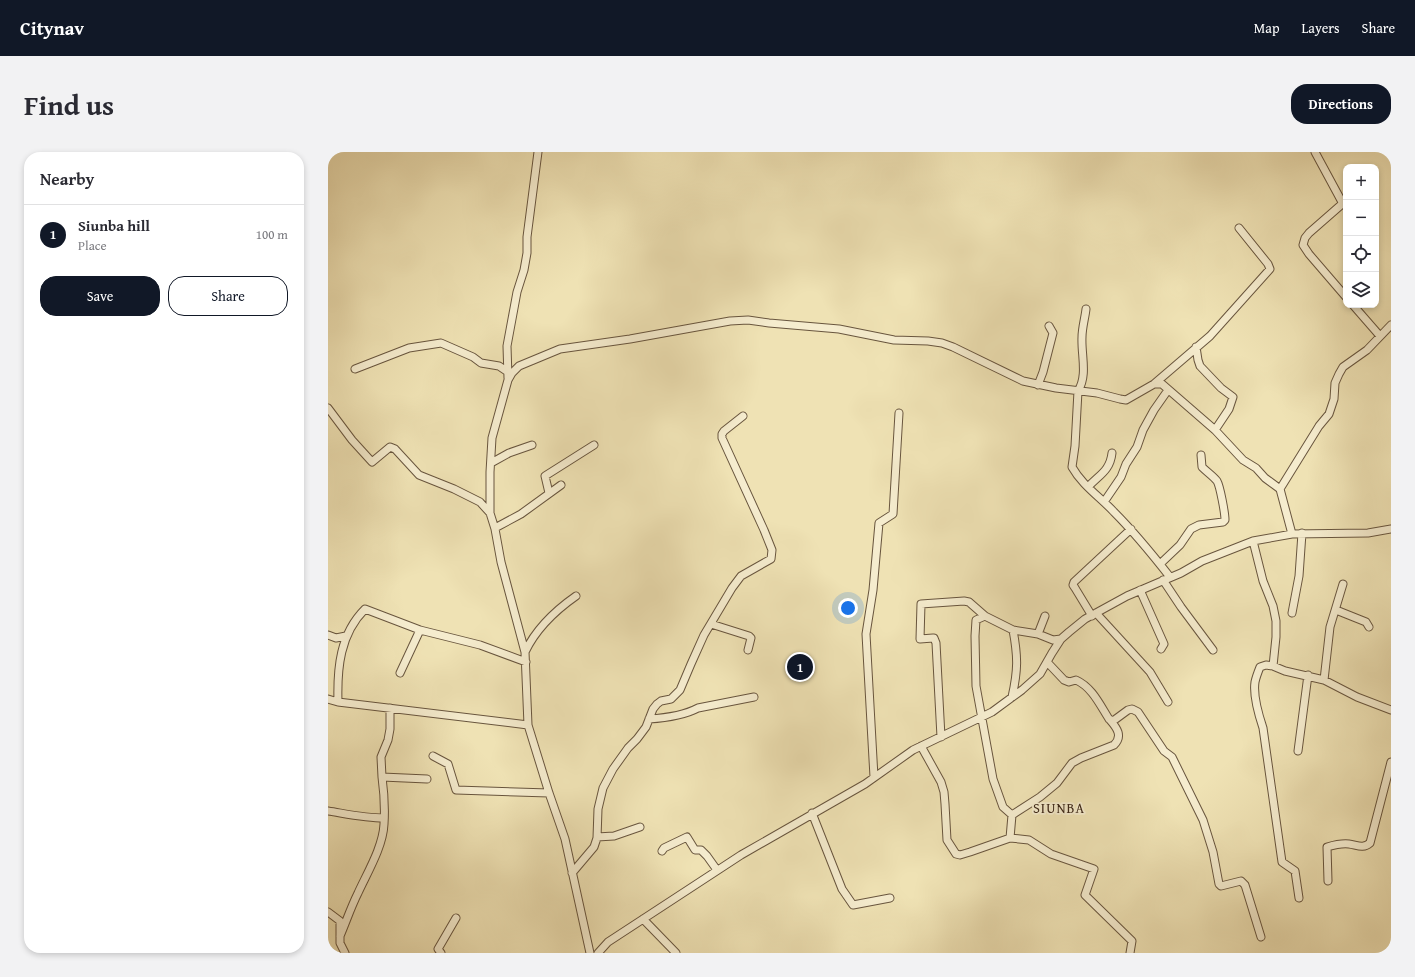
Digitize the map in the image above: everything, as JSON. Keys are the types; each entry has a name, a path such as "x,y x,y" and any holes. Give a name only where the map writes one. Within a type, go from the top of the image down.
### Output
{"street":[{"path":"508,380 507,346 517,292 524,270 527,253 527,237 538,152"},
{"path":"1315,152 1342,202 1341,205 1309,233 1305,238 1303,245 1308,254 1343,294"},
{"path":"590,953 565,839 528,725 525,652 501,562 495,528 490,513 492,438 508,380 512,373 519,366 560,349 723,322 748,320 839,329 894,340 942,343 1023,381 1038,385 1097,393 1126,400 1154,384 1210,336 1270,269 1268,264 1239,228"},
{"path":"1356,308 1380,336"},
{"path":"1086,309 1082,338 1084,361 1082,385 1078,391 1075,446 1072,465 1076,473 1088,487 1131,529 1160,564 1181,607 1213,650"},
{"path":"1280,489 1319,426 1329,414 1334,399 1335,383 1343,367 1359,357 1391,325"},
{"path":"1038,385 1043,372 1053,333 1049,326"},
{"path":"355,369 410,348 442,343 473,357 480,363 499,366 508,372"},
{"path":"1196,348 1200,366 1221,388 1233,397 1229,409 1215,430"},
{"path":"1154,384 1162,384 1215,430 1242,460 1256,468 1265,478 1280,489 1292,534"},
{"path":"1104,502 1121,476 1126,464 1137,447 1143,430 1154,410 1168,390"},
{"path":"328,408 352,440 372,462 390,447 395,449 419,475 454,489 480,502 490,513"},
{"path":"874,777 866,634 873,590 879,523 893,514 900,413"},
{"path":"572,873 594,847 597,837 598,809 603,788 613,769 628,748 638,739 646,727 653,709 657,704 661,701 671,699 680,690 711,624 732,588 741,576 771,559 772,550 764,530 722,438 724,430 743,416"},
{"path":"491,463 509,453 532,445"},
{"path":"549,493 545,476 594,445"},
{"path":"1088,487 1109,468 1112,453"},
{"path":"1160,564 1180,544 1191,529 1199,525 1223,522 1225,520 1225,512 1218,484 1216,480 1202,467 1201,455"},
{"path":"495,528 521,514 561,484"},
{"path":"1131,529 1074,582 1074,585 1094,614 1150,672 1168,702"},
{"path":"598,953 608,942 741,854 865,784 921,746 996,710 1040,674 1061,639 1094,614 1140,590 1181,573 1202,561 1253,541 1292,534 1368,533 1391,529"},
{"path":"1292,613 1299,576 1302,534"},
{"path":"1253,541 1263,581 1271,601 1276,621 1274,666"},
{"path":"1324,680 1330,627 1343,584"},
{"path":"1140,590 1164,644 1161,650"},
{"path":"525,652 530,642 558,609 576,596"},
{"path":"941,737 936,643 934,638 920,639 921,604 964,601 970,602 985,616 1013,630 1038,634 1053,640 1061,639"},
{"path":"338,702 337,682 341,653 346,636 365,608 420,630 480,645 526,662"},
{"path":"1336,610 1366,622 1370,627"},
{"path":"985,616 976,620 976,686 993,779 1003,807 1012,815"},
{"path":"1038,634 1045,616"},
{"path":"711,624 749,636 751,638 748,650"},
{"path":"400,673 420,630"},
{"path":"1012,697 1017,674 1017,655 1013,630"},
{"path":"328,635 336,638 346,636"},
{"path":"1012,815 1040,797 1057,783 1072,764 1081,758 1114,745 1118,741 1119,734 1117,728 1110,720 1096,697 1083,683 1076,680 1069,682 1064,680 1048,662"},
{"path":"1299,898 1295,871 1282,862 1263,728 1258,712 1255,684 1260,667 1266,665 1274,666 1324,680 1357,697 1391,710"},
{"path":"1298,751 1308,675"},
{"path":"649,719 664,718 698,708 754,697"},
{"path":"328,699 338,702 528,725"},
{"path":"340,936 354,902 369,872 384,825 384,790 381,757 388,740 390,729 390,708"},
{"path":"1110,720 1113,721 1128,710 1132,709 1138,712 1164,751 1172,757 1203,820 1214,852 1219,884 1221,886 1225,886 1238,882 1243,883 1261,937"},
{"path":"921,746 941,782 946,804 947,840 956,854 960,855 1010,838 1029,840 1051,854 1094,869 1085,895 1132,941 1130,953"},
{"path":"433,756 448,764 456,790 549,793"},
{"path":"1328,881 1326,847 1341,844 1367,846 1370,843 1391,762"},
{"path":"382,777 427,779"},
{"path":"328,811 370,818 384,818"},
{"path":"812,813 842,889 853,905 890,898"},
{"path":"1010,838 1012,815"},
{"path":"597,837 614,836 640,827"},
{"path":"662,851 664,848 687,837 695,850 701,850 704,852 716,870"},
{"path":"328,912 340,921 340,943 345,953"},
{"path":"441,953 438,949 456,918"},
{"path":"643,919 676,953"}],"place":[{"name":"Siunba hill","path":"800,667"}],"district":[{"name":"SIUNBA","path":"1059,808"}]}
